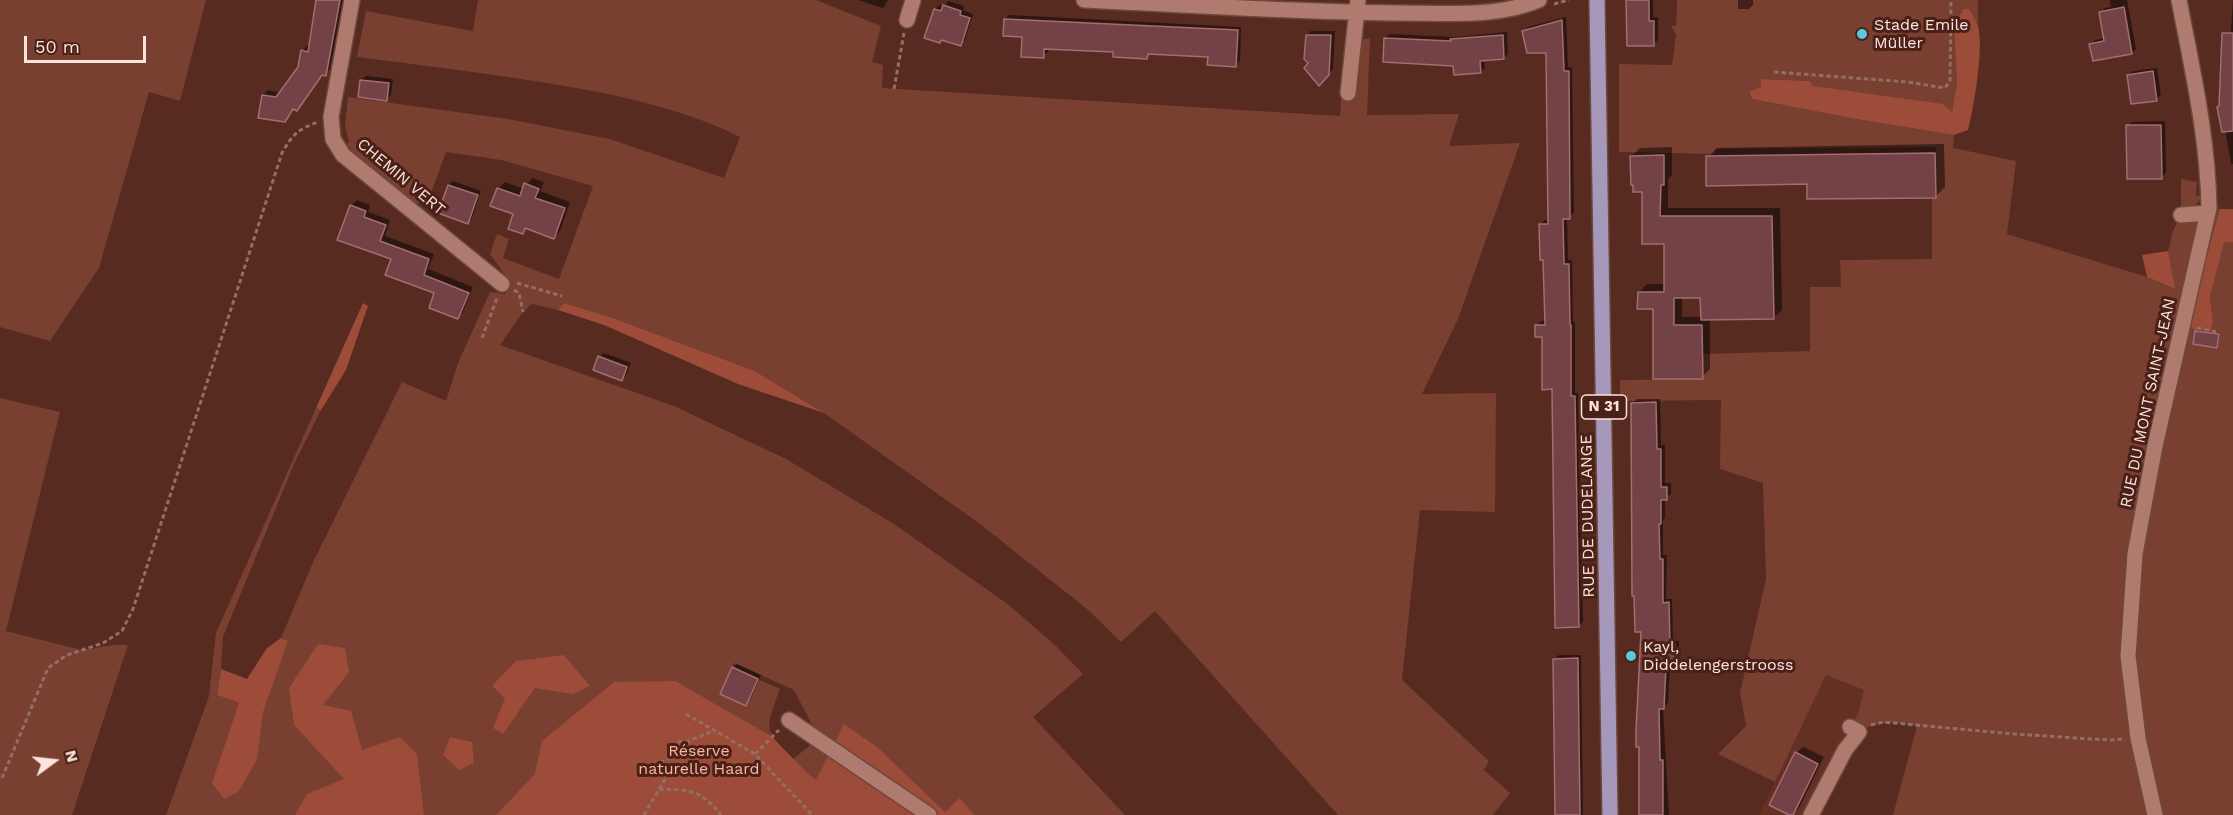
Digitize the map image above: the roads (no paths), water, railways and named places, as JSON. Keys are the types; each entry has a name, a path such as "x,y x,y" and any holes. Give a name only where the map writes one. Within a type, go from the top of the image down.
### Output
{"main road":[{"name":"RUE DE DUDELANGE","path":"1597,0 1610,815"}],"street":[{"name":"CHEMIN VERT","path":"352,0 331,117 333,139 343,155 502,284"},
{"path":"907,20 913,0"},
{"path":"1084,0 1358,6 1469,14 1517,7 1538,1"},
{"name":"RUE DU MONT SAINT-JEAN","path":"2155,815 2138,738 2128,656 2135,554 2155,446 2208,210 2205,154 2179,0"},
{"path":"1348,93 1358,6"},
{"path":"2181,215 2208,210"},
{"path":"789,720 929,815"},
{"path":"1811,815 1854,729"}],"place":[{"name":"Stade Emile Müller","path":"1862,34"},
{"name":"Kayl, Diddelengerstrooss","path":"1631,656"}],"park label":[{"name":"Réserve naturelle Haard","path":"699,760"}]}
